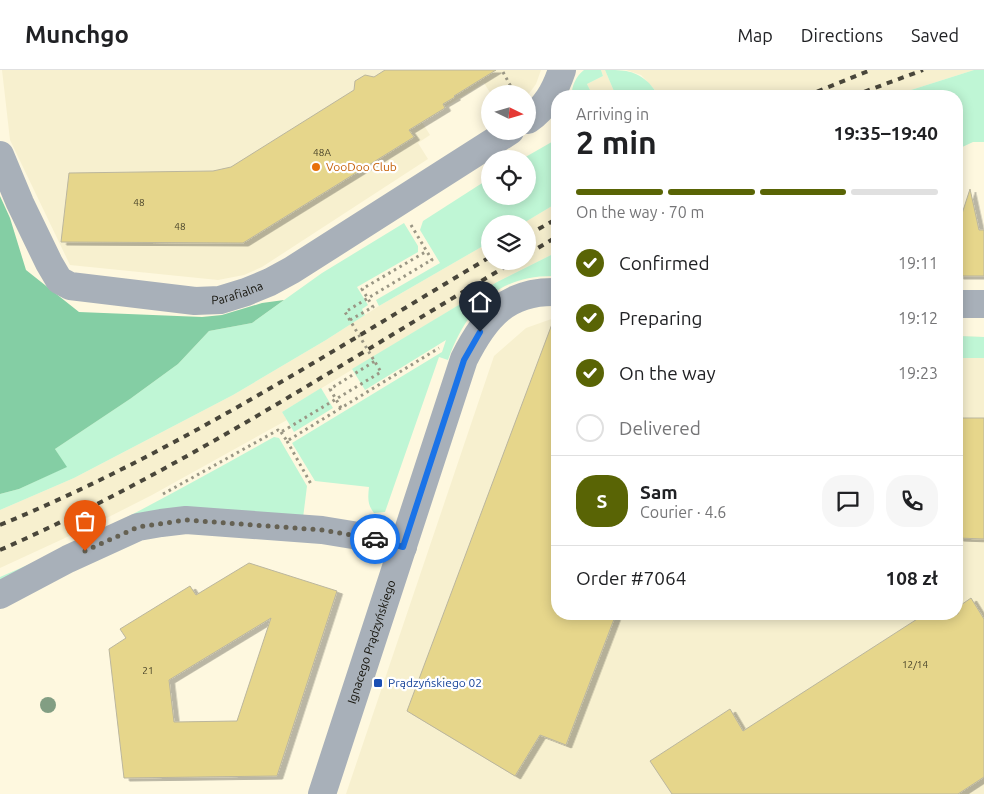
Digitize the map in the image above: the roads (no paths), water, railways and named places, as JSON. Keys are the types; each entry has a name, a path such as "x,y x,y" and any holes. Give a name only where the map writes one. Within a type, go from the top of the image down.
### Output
{"street":[{"path":"555,90 562,70"},
{"path":"536,113 551,96"},
{"name":"Parafialna","path":"0,155 20,203 59,280 70,286 195,301 220,300 270,282 292,270 496,140"},
{"name":"Ignacego Prądzyńskiego","path":"322,794 464,360 473,341 486,322 504,306 519,296 536,292 551,292"},
{"path":"963,304 984,304"},
{"path":"0,595 68,559 138,527 186,520 322,530 383,540 403,547"}],"railway":[{"path":"821,90 871,70"},
{"path":"869,90 923,70"},
{"path":"536,230 551,222"},
{"path":"536,249 551,240"},
{"path":"0,525 127,467 189,434 310,365 481,262"},
{"path":"0,550 67,519 197,450 325,376 500,270"}],"place":[{"name":"VooDoo Club","path":"316,167"},
{"name":"Prądzyńskiego 02","path":"378,683"}]}
